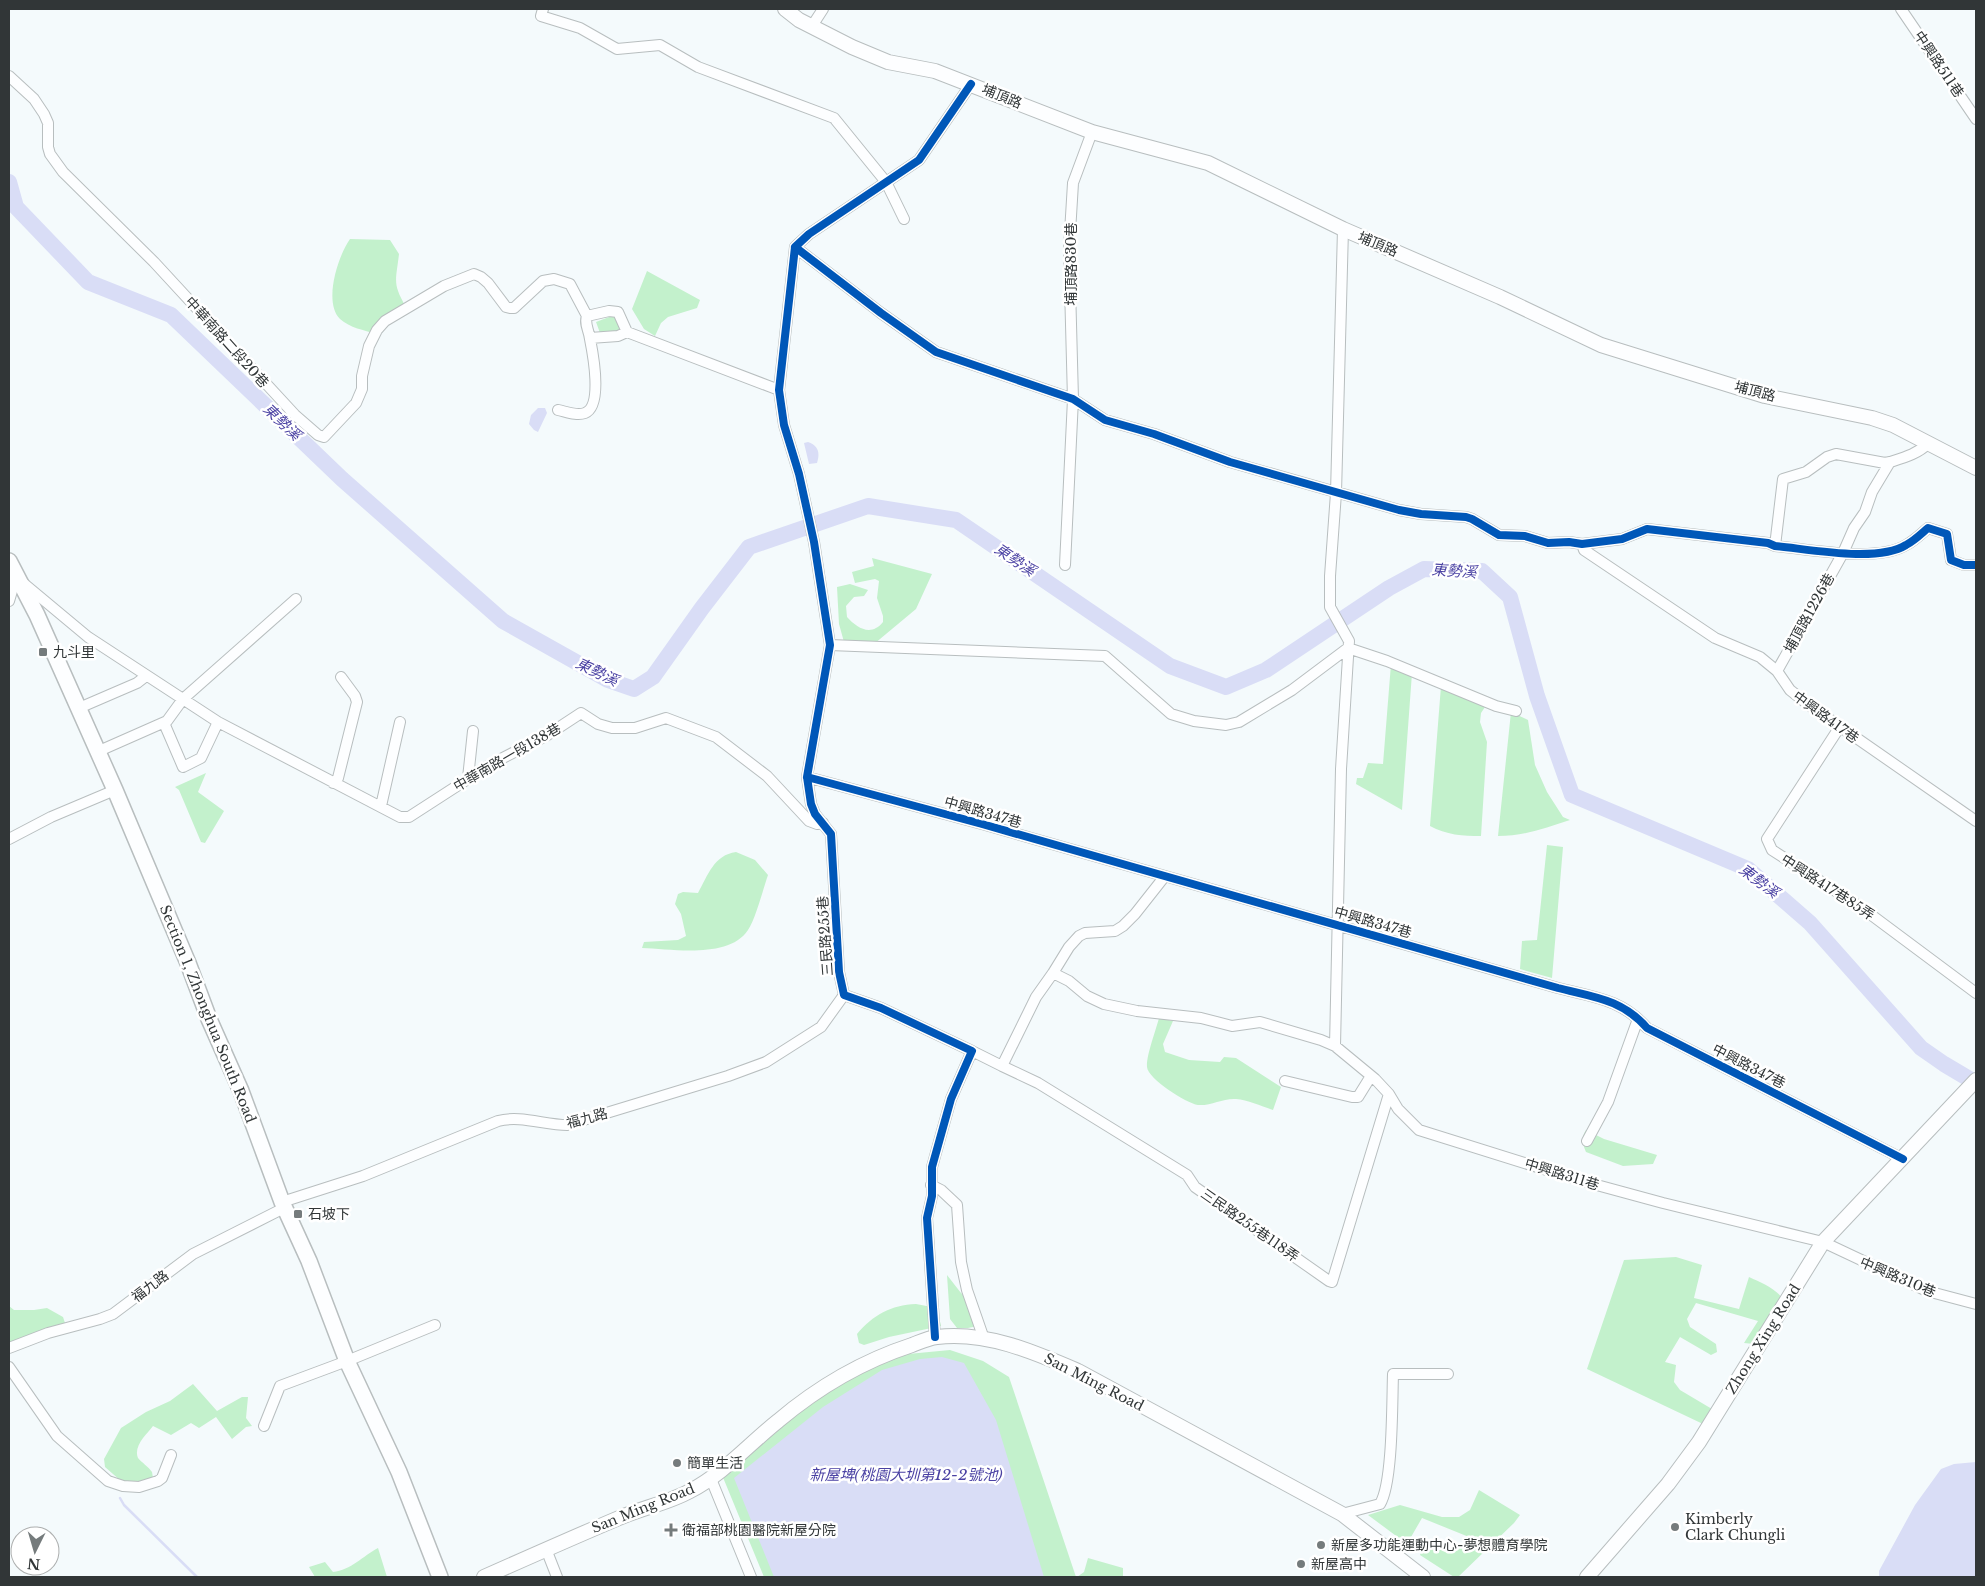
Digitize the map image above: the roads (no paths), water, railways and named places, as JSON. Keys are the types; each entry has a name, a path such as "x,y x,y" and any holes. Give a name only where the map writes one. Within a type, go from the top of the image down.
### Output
{"main road":[{"name":"Section 1, Zhonghua South Road","path":"9,561 12,574 37,614 115,790 188,963 209,1019 241,1091 283,1205 309,1261 347,1361 399,1472 440,1577"}],"street":[{"path":"543,9 541,16 580,28 617,49 660,46 698,67 834,118 886,182 904,219"},
{"name":"埔頂路","path":"785,9 852,48 888,62 935,71 1092,132 1208,163 1342,229 1500,297 1613,349 1765,396 1872,418 1893,425 1976,468"},
{"path":"812,26 823,9"},
{"name":"中興路511巷","path":"1901,9 1976,119"},
{"name":"中華南路二段20巷","path":"9,76 34,99 44,114 48,124 48,147 50,154 63,172 154,262 295,415 318,435 324,437 356,404 362,389 362,376 367,355 377,330 385,321 444,286 474,274 481,277 506,307 514,308 543,281 554,278 570,284 587,316"},
{"path":"971,84 919,160 809,234 795,247 881,313 936,352 1073,399 1105,420 1154,434 1230,462 1420,514 1453,515 1472,519 1499,535 1525,536 1548,543 1569,542 1582,544 1622,539 1647,529 1768,543 1774,546 1843,553 1878,554 1906,546 1928,528 1947,534 1951,560 1964,565 1976,565"},
{"name":"埔頂路830巷","path":"1064,565 1073,399 1069,249 1073,183 1092,132"},
{"path":"1335,1046 1341,769 1348,644 1330,607 1330,576 1336,492 1342,229"},
{"name":"三民路255巷","path":"795,247 779,390 784,425 799,474 814,542 830,645 808,777 814,814 832,834 839,972 844,995"},
{"path":"558,410 583,414 589,412 597,395 590,338 586,324 587,316 609,311 618,312 627,332"},
{"path":"590,338 618,336 627,332 779,390"},
{"path":"1774,546 1782,479 1806,472 1827,457 1836,454 1890,462 1912,456 1920,452 1929,443"},
{"name":"埔頂路1226巷","path":"1777,671 1843,553 1854,528 1865,512 1872,492 1890,462"},
{"name":"中興路417巷","path":"1582,544 1584,550 1714,638 1760,656 1777,671 1790,690 1832,720 1839,728 1976,821"},
{"path":"9,601 12,574"},
{"name":"中華南路一段138巷","path":"12,574 88,637 218,722 400,817 410,817 468,778 524,746 546,736 581,713 598,724 612,728 635,728 666,718 716,737 767,776 809,821 817,824 823,823"},
{"path":"98,751 167,721 183,699 296,599"},
{"path":"830,645 1105,656 1172,714 1194,721 1226,724 1238,722 1292,690 1348,644"},
{"path":"1348,644 1496,706 1516,711"},
{"path":"79,708 137,683 146,676"},
{"path":"333,783 338,778 357,702 355,696 341,677"},
{"path":"164,723 183,767 201,758 218,722"},
{"path":"381,806 400,722"},
{"name":"中興路417巷85弄","path":"1839,728 1767,839 1768,846 1862,908 1976,993"},
{"path":"468,778 473,731"},
{"name":"中興路347巷","path":"808,777 1337,924 1558,988 1599,997 1629,1010 1647,1028 1903,1159"},
{"path":"9,839 50,817 115,790"},
{"path":"844,995 881,1008 1002,1066 1036,997 1069,947 1079,936 1086,933 1115,930 1123,926 1165,876"},
{"name":"中興路311巷","path":"1053,973 1070,981 1087,996 1104,1004 1137,1011 1201,1018 1232,1026 1260,1022 1335,1046 1371,1076 1389,1094 1398,1109 1419,1130 1600,1186 1823,1242"},
{"name":"福九路","path":"9,1348 48,1333 113,1314 193,1254 283,1205 363,1176 498,1121 515,1119 552,1125 567,1125 728,1076 766,1062 821,1028 844,995"},
{"path":"1587,1140 1608,1102 1638,1018"},
{"path":"935,1337 927,1218 932,1196 932,1167 951,1099 972,1051"},
{"name":"三民路255巷118弄","path":"1002,1066 1038,1083 1187,1175 1195,1186 1332,1282 1389,1094"},
{"path":"1285,1081 1358,1097 1371,1076"},
{"name":"Zhong Xing Road","path":"1587,1577 1668,1484 1699,1442 1823,1242 1976,1080"},
{"path":"931,1185 940,1190 957,1205 961,1262 967,1290 984,1339"},
{"name":"中興路310巷","path":"1823,1242 1927,1291 1976,1304"},
{"path":"264,1426 280,1386 435,1325"},
{"name":"San Ming Road","path":"484,1577 621,1517 688,1492 711,1479 779,1420 808,1398 868,1362 886,1353 935,1337 955,1336 1000,1342 1035,1352 1078,1371 1342,1514 1423,1577"},
{"path":"9,1367 57,1436 108,1480 122,1486 139,1486 158,1481 162,1478 171,1454"},
{"path":"1342,1514 1380,1504 1385,1496 1389,1460 1393,1374 1448,1374"},
{"path":"711,1479 751,1577"},
{"path":"546,1549 557,1577"}],"water":[{"path":"538,408 545,408 547,413 538,432 529,424 531,415"},
{"path":"808,442 818,450 817,463 809,464 804,443"},
{"name":"新屋埤(桃園大圳第12-2號池)","path":"942,1357 964,1363 996,1420 1044,1577 774,1577 734,1478 823,1407 882,1370 920,1359"},
{"path":"1976,1462 1976,1577 1879,1577 1879,1571 1915,1505 1941,1469 1954,1464"}],"waterway":[{"name":"東勢溪","path":"9,182 16,207 88,282 171,315 342,479 503,621 608,680 634,689 653,677 702,608 749,547 868,506 956,520 1170,666 1226,687 1266,670 1389,588 1424,569 1482,571 1510,597 1537,696 1572,795 1748,869 1810,923 1921,1048 1976,1083"},
{"path":"120,1498 124,1505 197,1577"}],"place":[{"name":"九斗里","path":"43,652"},
{"name":"石坡下","path":"298,1214"},
{"name":"簡單生活","path":"677,1463"},
{"name":"Kimberly Clark Chungli","path":"1675,1527"},
{"name":"衛福部桃園醫院新屋分院","path":"671,1530"},
{"name":"新屋多功能運動中心-夢想體育學院","path":"1321,1545"},
{"name":"新屋高中","path":"1301,1564"}]}
